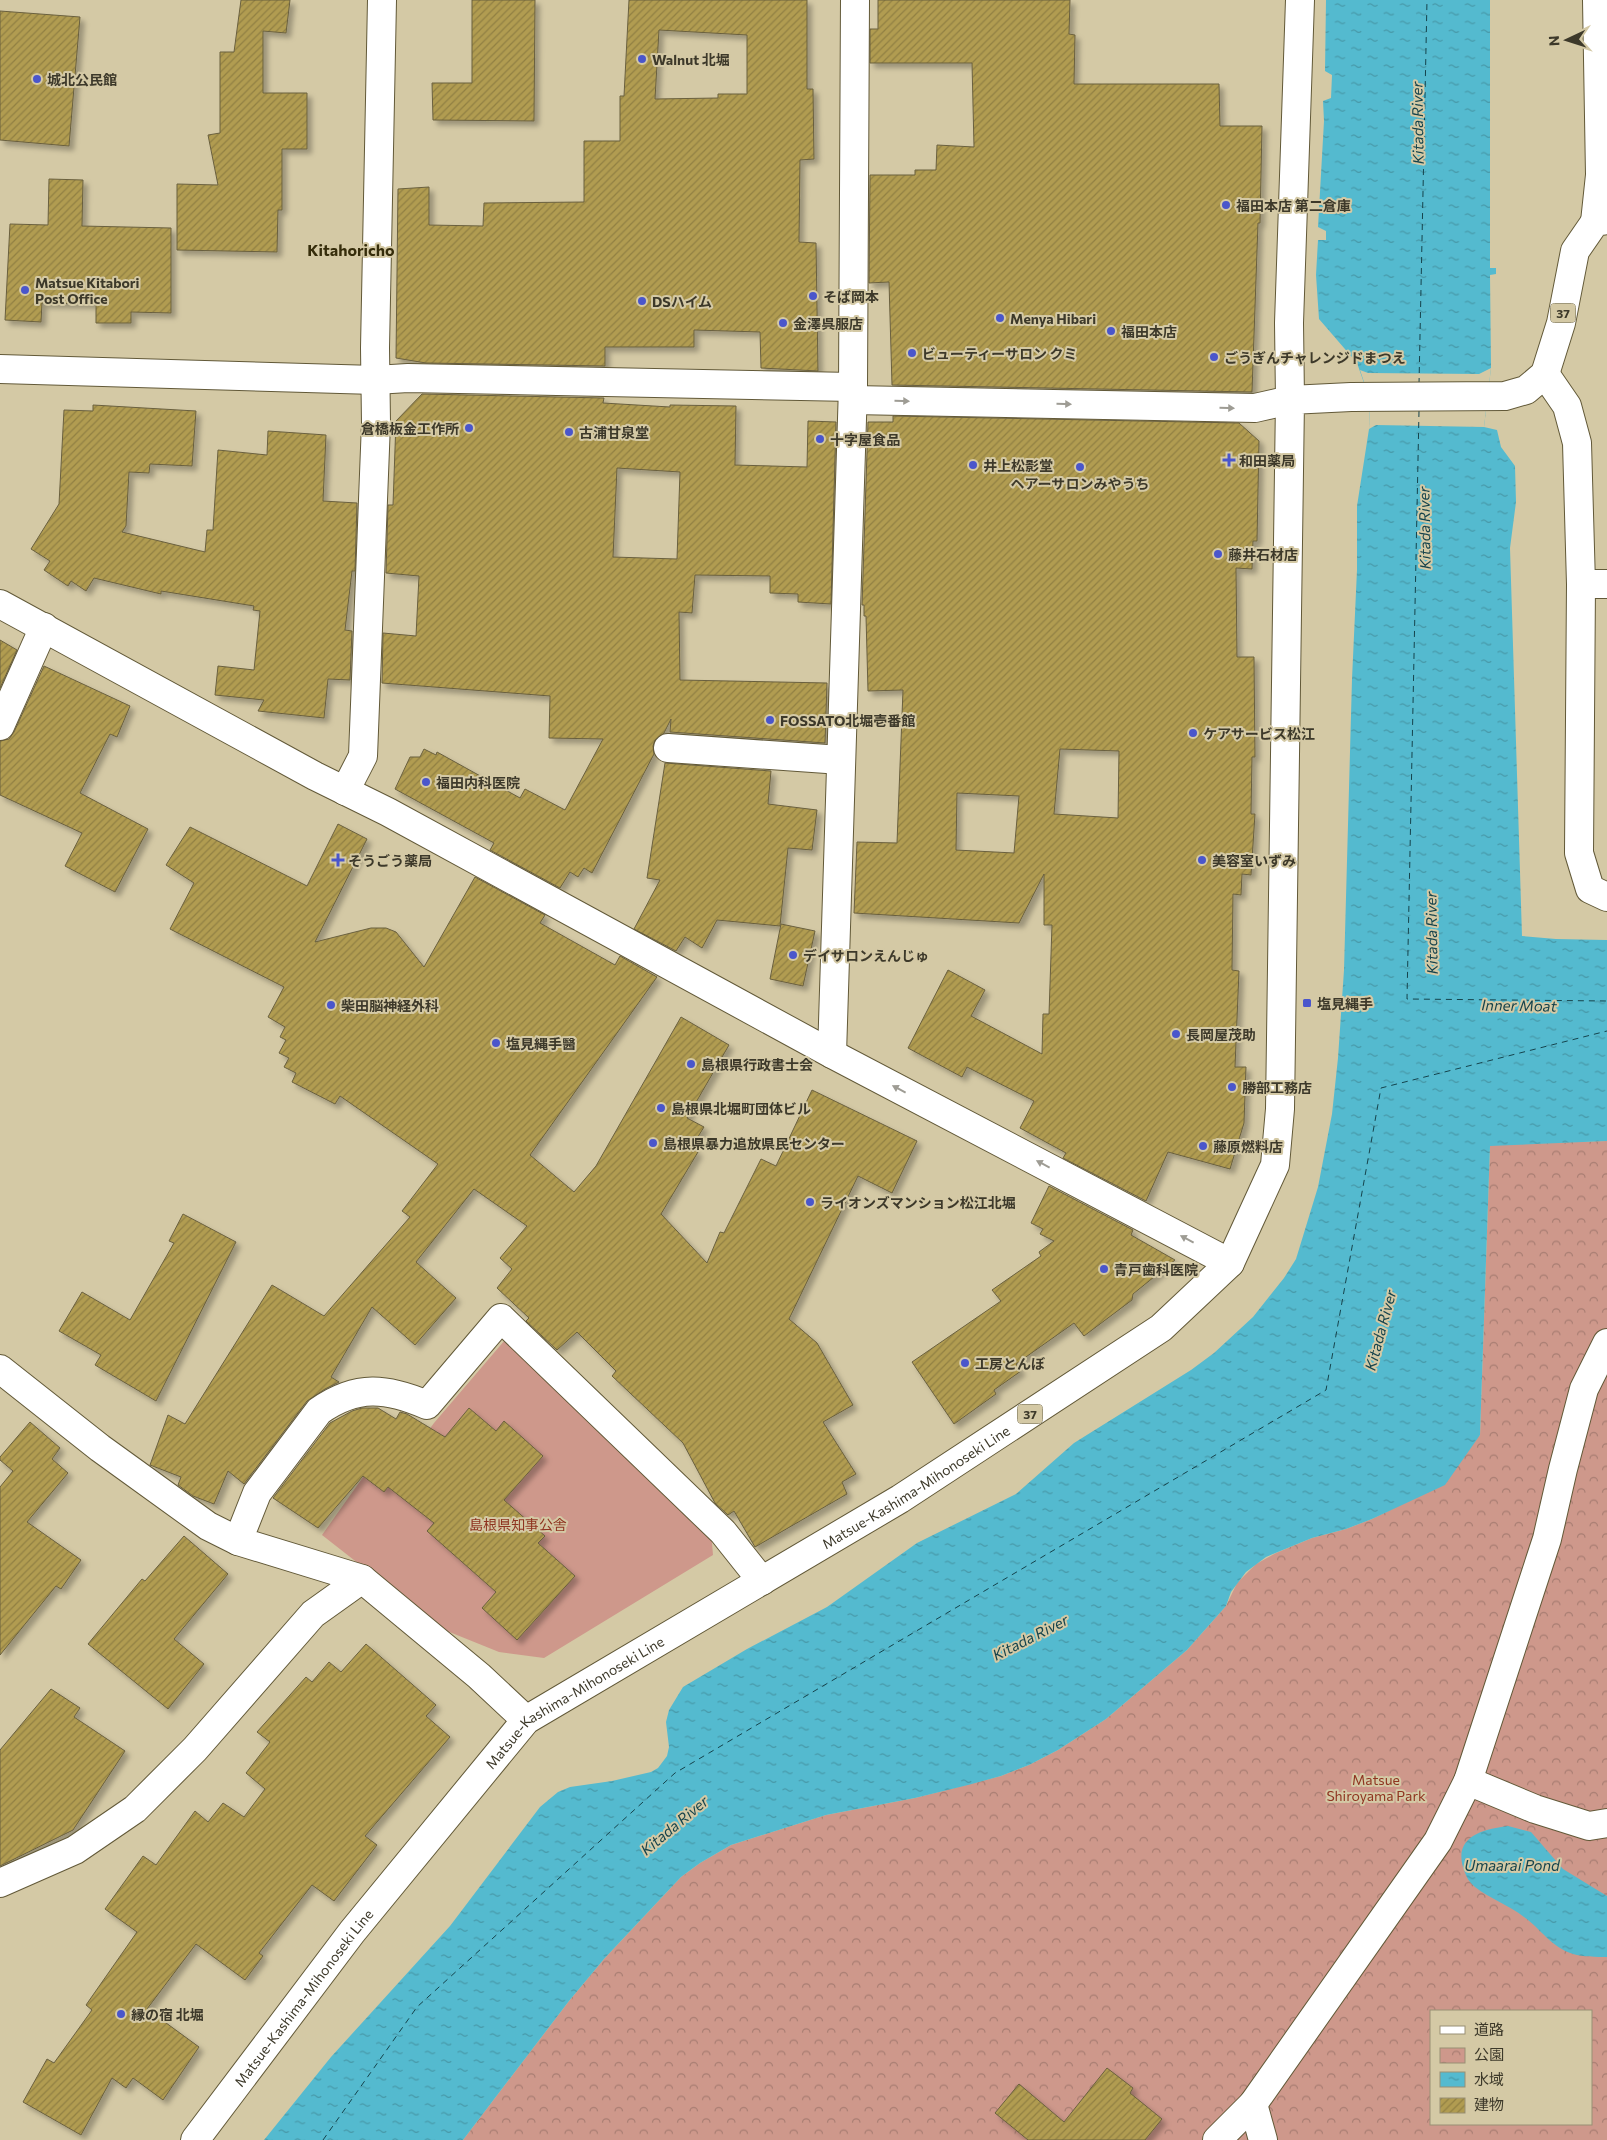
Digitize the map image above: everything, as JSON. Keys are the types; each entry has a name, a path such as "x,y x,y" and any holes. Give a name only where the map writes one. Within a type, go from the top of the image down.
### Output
{"street":[{"path":"345,791 363,756 376,423 374,380 382,0"},
{"path":"832,1054 853,394 855,0"},
{"name":"Matsue-Kashima-Mihonoseki Line","path":"194,2140 352,1932 526,1720 900,1499 1161,1328 1230,1263 1275,1165 1280,1109 1290,400 1289,323 1300,0"},
{"path":"1597,0 1601,221"},
{"name":"37","path":"1545,374 1561,323 1576,251 1601,221"},
{"path":"0,369 374,380 408,378 1255,408 1290,400 1351,397 1504,396 1526,390 1545,374 1567,406 1577,443 1594,584 1580,853 1590,889 1607,897"},
{"path":"0,604 345,791 388,812 832,1054 1230,1263"},
{"path":"0,726 44,627"},
{"path":"668,748 841,760"},
{"path":"238,1541 257,1493 319,1411 329,1404 357,1392 373,1390 392,1392 427,1405 501,1318 723,1532 762,1581"},
{"path":"1217,2140 1253,2104 1438,1841 1468,1780 1547,1539 1562,1469 1584,1389 1607,1343"},
{"path":"0,1369 100,1448 208,1526 238,1541 362,1580 479,1676 526,1720"},
{"path":"0,1883 75,1850 135,1809 195,1749 313,1614 362,1580"},
{"path":"1468,1780 1535,1809 1589,1826 1607,1824"},
{"path":"1253,2104 1263,2140"}],"green space":[{"name":"Matsue Shiroyama Park","path":"1607,1141 1607,2140 463,2140 569,2001 604,1959 681,1877 700,1863 731,1845 826,1815 915,1798 1001,1776 1029,1765 1058,1750 1106,1719 1187,1650 1226,1606 1237,1583 1256,1564 1276,1553 1312,1538 1346,1529 1372,1519 1404,1503 1480,1435 1490,1145"},
{"name":"島根県知事公舎","path":"505,1340 711,1531 713,1555 544,1658 499,1652 442,1629 322,1535 378,1456 399,1471 434,1423"}],"water":[{"path":"1326,0 1490,0 1490,268 1496,268 1496,274 1490,275 1491,368 1484,427 1497,430 1501,447 1515,466 1516,502 1510,548 1522,936 1607,940 1607,1141 1490,1146 1480,1435 1445,1485 1372,1519 1346,1529 1312,1538 1266,1557 1246,1572 1231,1592 1226,1606 1187,1650 1106,1719 1058,1750 1029,1765 1001,1776 915,1798 826,1815 731,1845 700,1863 681,1877 604,1959 569,2001 463,2140 264,2140 331,2057 450,1926 540,1807 558,1792 570,1787 612,1781 651,1772 658,1768 667,1756 669,1747 666,1722 669,1710 683,1687 747,1649 827,1607 917,1543 1016,1494 1074,1443 1191,1370 1214,1353 1253,1317 1284,1278 1296,1259 1318,1187 1332,1114 1338,1058 1344,970 1357,570 1357,506 1369,429 1370,400 1357,363 1319,319 1316,275 1318,240 1326,240 1326,231 1318,227 1324,121 1323,101 1331,98 1332,75 1325,71"},
{"name":"Umaarai Pond","path":"1508,1826 1531,1832 1563,1869 1607,1896 1607,1957 1581,1956 1565,1951 1518,1913 1475,1887 1469,1880 1463,1867 1461,1856 1467,1841 1481,1832"}],"pier":[{"path":"1491,368 1484,427 1376,425 1369,429 1370,400 1360,370 1368,373 1479,374"}],"building":[{"path":"241,0 290,0 286,33 263,31 263,93 307,93 307,149 282,149 282,210 278,210 277,252 177,250 177,184 218,185 208,135 220,133 220,52 234,52"},
{"path":"472,0 535,0 534,121 433,120 432,83 472,83"},
{"path":"629,0 807,0 807,89 813,89 814,159 800,160 799,242 816,243 818,371 761,368 760,332 694,330 694,347 605,347 605,366 426,363 396,358 398,189 429,187 429,225 483,226 484,203 584,202 584,141 620,141 620,96 624,96","holes":["659,30 747,35 747,94 718,94 718,98 655,99"]},
{"path":"878,0 1070,0 1069,34 1075,35 1074,84 1219,84 1220,126 1262,126 1260,223 1258,223 1252,392 892,385 889,282 869,283 870,175 915,175 915,170 936,170 937,145 974,147 972,63 870,63 870,29 878,29"},
{"name":"城北公民館","path":"0,11 80,17 69,146 0,140"},
{"path":"49,179 83,180 82,226 171,228 171,313 131,312 131,323 96,323 96,304 42,303 41,322 5,320 10,224 48,225"},
{"path":"422,394 604,398 603,403 670,407 670,405 736,406 735,465 807,467 808,421 836,422 831,604 798,602 798,594 770,593 770,576 695,575 692,613 679,612 680,680 827,683 825,743 670,732 671,719 664,733 655,740 653,746 654,754 592,873 584,868 578,877 570,872 560,888 490,850 494,843 395,789 410,757 420,757 424,749 436,755 437,752 520,798 525,789 565,810 603,739 549,738 550,696 382,683 383,633 416,636 419,576 386,573 388,505 393,505 396,421","holes":["617,468 680,472 677,559 613,557"]},
{"path":"93,405 196,411 192,466 150,464 149,473 129,472 126,526 122,532 205,552 207,530 213,530 218,450 267,455 268,431 326,435 323,501 357,503 355,571 352,571 345,630 352,631 350,680 328,679 324,718 258,711 264,700 215,695 218,666 254,670 260,611 253,610 254,606 161,591 161,594 94,578 86,591 71,581 68,586 44,570 50,561 31,549 59,504 64,410 93,411"},
{"path":"893,416 1239,423 1259,441 1257,541 1253,541 1252,569 1236,568 1237,657 1254,657 1255,757 1252,757 1251,814 1255,814 1251,875 1242,874 1241,895 1233,894 1232,970 1239,971 1235,1067 1246,1067 1244,1123 1230,1169 1168,1152 1146,1201 1063,1158 1066,1153 1020,1128 1034,1101 967,1067 962,1077 908,1048 948,970 985,990 971,1016 1042,1054 1043,1014 1049,1014 1052,925 1044,925 1044,874 1019,923 854,913 857,842 897,843 903,690 868,691 866,616 864,616 864,605 862,605 868,422 893,422","holes":["1060,749 1119,751 1118,818 1054,814","957,793 1019,796 1014,853 956,850"]},
{"path":"0,640 17,650 0,688"},
{"path":"44,666 130,706 117,737 110,734 80,793 148,829 115,892 65,866 82,833 0,795 0,741 9,739 14,732"},
{"path":"665,763 771,771 768,804 817,810 812,850 788,848 780,926 717,920 702,948 685,937 676,951 634,929 660,880 647,878"},
{"path":"338,824 367,839 315,942 371,928 386,928 396,932 424,967 475,877 545,915 540,923 615,965 620,956 657,977 530,1155 574,1192 596,1166 681,1017 729,1045 687,1118 704,1127 691,1148 698,1152 661,1214 707,1263 720,1232 724,1233 761,1159 776,1166 812,1090 917,1141 892,1193 858,1176 789,1319 817,1343 853,1405 823,1422 856,1474 842,1482 847,1494 755,1547 734,1511 728,1515 715,1503 683,1443 612,1376 616,1371 577,1332 557,1350 526,1321 529,1318 497,1288 512,1269 500,1258 527,1226 474,1189 416,1262 456,1298 415,1345 372,1307 331,1377 339,1382 307,1401 244,1484 228,1471 214,1504 193,1496 178,1485 181,1477 150,1465 168,1415 185,1424 272,1285 324,1316 410,1217 402,1211 438,1164 340,1096 335,1104 292,1082 296,1073 284,1067 289,1058 279,1053 286,1040 280,1037 285,1027 268,1017 284,987 170,929 194,883 166,865 190,827 307,886"},
{"name":"デイサロンえんじゅ","path":"781,924 815,931 803,986 770,979"},
{"path":"1049,1186 1133,1230 1131,1235 1175,1260 1133,1294 1132,1300 1084,1336 1074,1323 1016,1364 1021,1371 994,1390 996,1394 954,1424 912,1362 1001,1301 992,1290 1041,1256 1039,1252 1054,1241 1040,1234 1043,1229 1031,1223"},
{"path":"183,1214 236,1242 156,1401 95,1365 101,1355 59,1331 82,1292 130,1320 174,1243 169,1241"},
{"path":"362,1408 378,1408 396,1419 400,1412 407,1414 445,1437 469,1408 496,1431 504,1421 543,1456 504,1500 545,1536 538,1543 575,1576 517,1640 482,1608 496,1592 427,1531 434,1523 388,1487 384,1492 363,1476 318,1528 273,1498 330,1423 352,1411"},
{"path":"30,1422 60,1448 52,1459 68,1473 27,1522 81,1560 61,1589 56,1586 0,1655 0,1487 13,1471 0,1460 0,1457"},
{"path":"184,1536 228,1574 174,1639 204,1664 168,1709 88,1644 142,1579 145,1581"},
{"path":"366,1644 436,1705 426,1716 450,1737 365,1836 377,1845 334,1901 312,1885 259,1953 263,1956 245,1980 196,1944 147,2009 199,2047 163,2100 133,2078 126,2088 112,2078 81,2135 23,2102 47,2059 54,2063 92,2010 86,2005 137,1932 105,1909 143,1856 156,1865 195,1811 208,1822 223,1803 244,1817 265,1789 246,1773 270,1742 257,1732 306,1677 312,1682 329,1662 341,1672"},
{"path":"51,1689 80,1708 74,1717 125,1751 73,1830 0,1866 0,1750"},
{"path":"1107,2068 1133,2088 1130,2093 1162,2119 1145,2140 1028,2140 995,2113 1019,2084 1064,2122"}],"ferry route":[{"path":"1419,384 1427,0"},
{"path":"1419,411 1407,999 1607,1001"},
{"path":"323,2140 417,2007 675,1773 1326,1390 1381,1088 1607,1031"}],"place":[{"name":"Walnut 北堀","path":"642,59"},
{"name":"城北公民館","path":"37,79"},
{"name":"福田本店 第二倉庫","path":"1226,205"},
{"name":"Matsue Kitabori Post Office","path":"25,290"},
{"name":"そば岡本","path":"813,296"},
{"name":"DSハイム","path":"642,301"},
{"name":"Menya Hibari","path":"1000,318"},
{"name":"金澤呉服店","path":"783,323"},
{"name":"福田本店","path":"1111,331"},
{"name":"ビューティーサロン クミ","path":"912,353"},
{"name":"ごうぎんチャレンジドまつえ","path":"1214,357"},
{"name":"倉橋板金工作所","path":"469,428"},
{"name":"古浦甘泉堂","path":"569,432"},
{"name":"十字屋食品","path":"820,439"},
{"name":"和田薬局","path":"1229,460"},
{"name":"井上松影堂","path":"973,465"},
{"name":"ヘアーサロンみやうち","path":"1080,467"},
{"name":"藤井石材店","path":"1218,554"},
{"name":"FOSSATO北堀壱番館","path":"770,720"},
{"name":"ケアサービス松江","path":"1193,733"},
{"name":"福田内科医院","path":"426,782"},
{"name":"そうごう薬局","path":"338,860"},
{"name":"美容室いずみ","path":"1202,860"},
{"name":"デイサロンえんじゅ","path":"793,955"},
{"name":"塩見縄手","path":"1307,1003"},
{"name":"柴田脳神経外科","path":"331,1005"},
{"name":"長岡屋茂助","path":"1176,1034"},
{"name":"塩見縄手醫","path":"496,1043"},
{"name":"島根県行政書士会","path":"691,1064"},
{"name":"勝部工務店","path":"1232,1087"},
{"name":"島根県北堀町団体ビル","path":"661,1108"},
{"name":"島根県暴力追放県民センター","path":"653,1143"},
{"name":"藤原燃料店","path":"1203,1146"},
{"name":"ライオンズマンション松江北堀","path":"810,1202"},
{"name":"青戸歯科医院","path":"1104,1269"},
{"name":"工房とんぼ","path":"965,1363"},
{"name":"縁の宿 北堀","path":"121,2014"}],"district":[{"name":"Kitahoricho","path":"351,249"}],"water label":[{"name":"Kitada River","path":"1417,123"},
{"name":"Kitada River","path":"1424,528"},
{"name":"Kitada River","path":"1431,933"},
{"name":"Inner Moat","path":"1519,1005"},
{"name":"Kitada River","path":"1380,1330"},
{"name":"Kitada River","path":"1030,1637"},
{"name":"Kitada River","path":"674,1825"}]}
